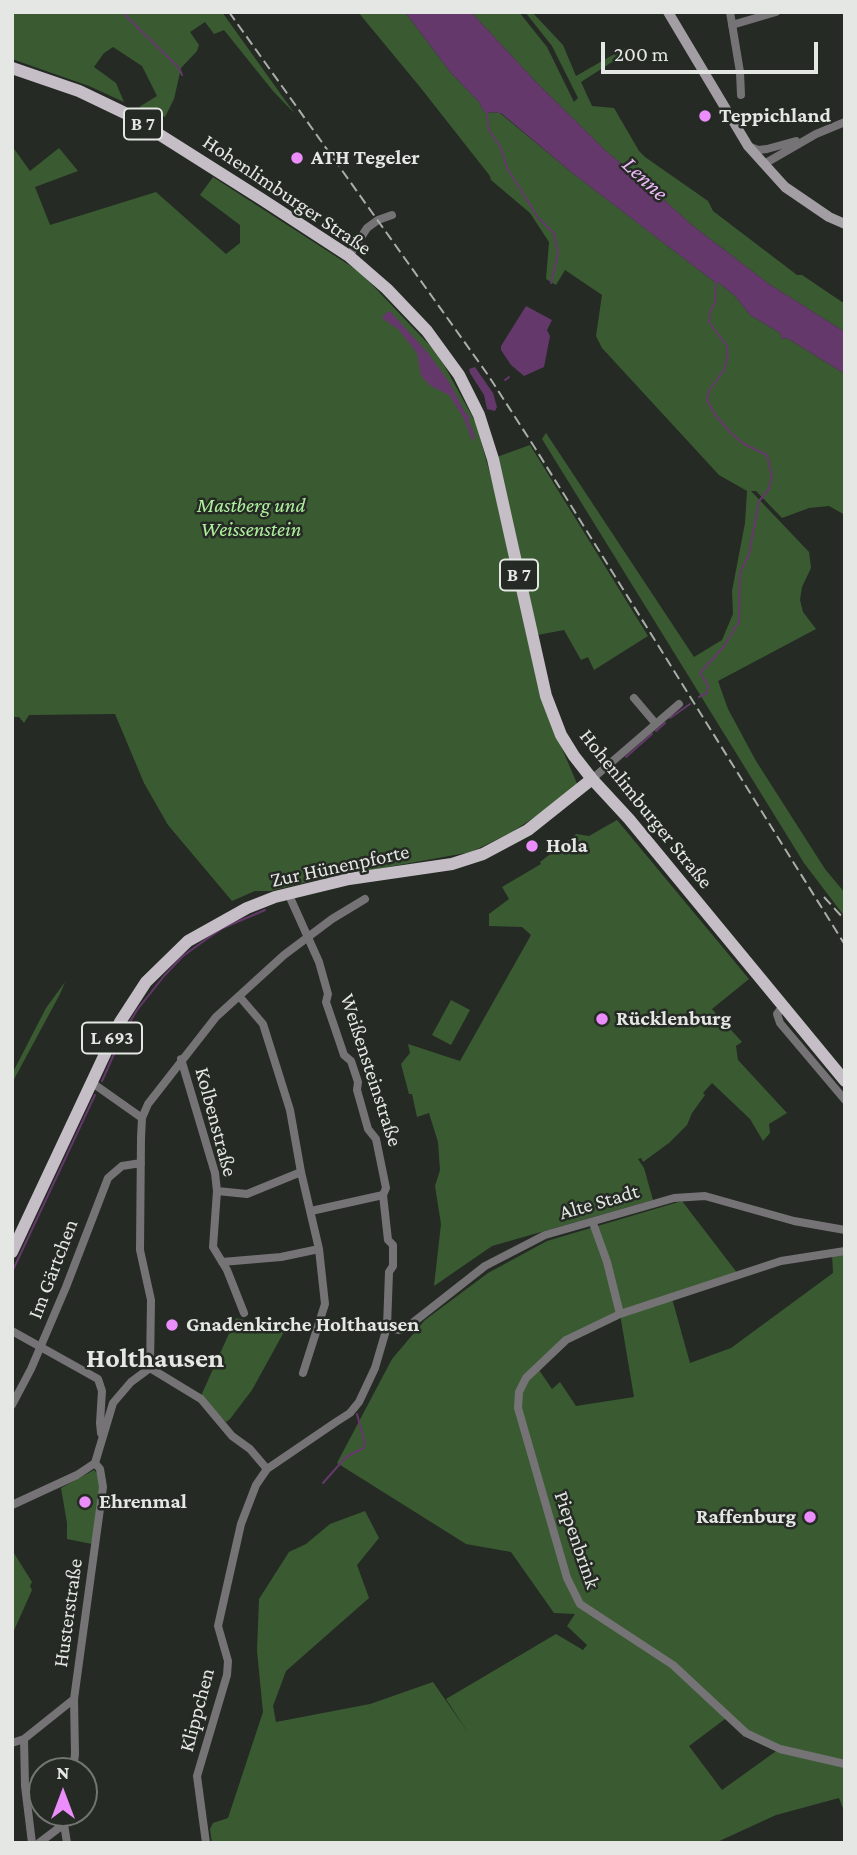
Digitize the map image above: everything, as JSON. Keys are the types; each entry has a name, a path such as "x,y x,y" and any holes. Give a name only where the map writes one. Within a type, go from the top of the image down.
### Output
{"main road":[{"path":"668,12 748,146 800,199 845,224"},
{"name":"Hohenlimburger Straße","path":"12,68 79,91 127,114 349,256 387,289 427,331 459,375 479,415 495,465 546,696 561,735 592,779 629,819 845,1081"},
{"name":"Zur Hünenpforte","path":"12,1252 120,1022 158,969 188,941 247,908 288,893 349,879 469,860 528,830 592,779"}],"street":[{"path":"730,12 741,95"},
{"path":"732,25 776,12"},
{"path":"748,146 767,149 843,126"},
{"path":"764,164 816,134"},
{"path":"349,256 368,228 378,220 392,215"},
{"path":"634,698 656,724"},
{"path":"592,779 679,704"},
{"name":"Weißensteinstraße","path":"288,893 319,962 328,994 326,1002 344,1055 351,1061 358,1082 356,1090 368,1129 376,1139 386,1188 383,1195 388,1240 393,1245 393,1266 389,1272 387,1327 368,1384"},
{"path":"150,1368 150,1300 140,1250 142,1118 148,1104 216,1017 308,936 365,899"},
{"path":"239,996 263,1024 290,1110 318,1249 325,1304 303,1373"},
{"name":"Hohenlimburger Straße","path":"784,1005 778,1014 780,1023 845,1100"},
{"name":"Kolbenstraße","path":"181,1059 215,1172 213,1247 244,1313"},
{"path":"91,1082 142,1118"},
{"name":"Im Gärtchen","path":"12,1405 41,1347 108,1178 122,1166 141,1163"},
{"path":"216,1191 247,1194 301,1172"},
{"path":"311,1211 383,1195"},
{"name":"Alte Stadt","path":"387,1327 398,1330 406,1328 485,1266 545,1235 674,1198 705,1196 794,1222 845,1230"},
{"path":"593,1223 607,1262 620,1314"},
{"path":"222,1262 281,1257 318,1249"},
{"name":"Piepenbrink","path":"845,1251 781,1261 620,1314 566,1340 526,1378 519,1392 518,1408 567,1578 580,1604 673,1665 746,1733 780,1749 845,1764"},
{"path":"12,1331 99,1379 102,1391 102,1435"},
{"path":"12,1505 77,1475 95,1463 113,1403 131,1382 150,1368"},
{"path":"150,1368 201,1399 232,1436 250,1449 267,1469"},
{"name":"Klippchen","path":"206,1843 197,1776 227,1675 228,1661 218,1626 219,1612 241,1524 256,1485 267,1469 350,1413 368,1384"},
{"name":"Husterstraße","path":"75,1757 74,1699 103,1487 100,1469 95,1463"},
{"path":"12,1743 24,1739 74,1699"},
{"path":"24,1739 25,1786 32,1843"},
{"path":"39,1843 60,1827"}],"green space":[{"path":"12,12 222,12 295,114 224,30 214,34 205,22 190,32 199,45 197,51 181,68 174,99 165,117 139,107 157,96 142,66 113,47 104,53 94,67 116,83 124,102 89,86 12,59"},
{"path":"358,12 405,12 451,73 479,102 484,112 500,113 571,172 719,283 735,296 750,315 780,333 782,339 787,338 845,374 845,515 829,506 809,508 782,518 756,491 751,491 809,552 811,568 802,587 800,600 803,612 816,629 718,681 728,709 756,761 825,869 845,893 845,917 804,863 542,439 546,433 694,657 722,640 733,614 732,591 745,523 747,491 719,475 602,348 596,336 602,295 565,270 556,285 546,279 549,242 530,213 491,180"},
{"path":"471,12 519,12 547,47 574,102 578,98 552,46 525,12 532,12 563,45 576,76 625,48 623,55 581,82 592,106 614,108 645,157 708,201 713,211 797,275 802,275 845,304 845,332 769,284 693,226 607,152 536,82"},
{"name":"Mastberg und Weissenstein","path":"12,146 30,171 59,148 78,171 35,187 50,225 156,192 226,254 240,243 240,225 200,195 213,177 360,272 438,354 476,423 511,550 552,725 578,786 568,795 512,832 471,852 270,891 255,891 232,901 168,825 144,783 115,714 29,715 24,723 19,717 12,717"},
{"path":"530,445 648,636 594,670 588,657 581,660 564,630 532,636 494,458"},
{"path":"617,820 749,979 712,1009 742,1042 736,1046 738,1060 787,1113 769,1124 770,1133 763,1141 750,1119 712,1083 703,1093 705,1095 687,1125 669,1143 643,1162 641,1158 638,1159 644,1168 653,1200 492,1246 434,1286 441,1224 435,1186 440,1170 438,1142 429,1113 417,1117 412,1094 409,1094 401,1064 410,1053 408,1044 460,1061 531,935 522,927 489,926 489,914 509,899 502,887 541,864 540,862 576,834 589,836"},
{"path":"65,982 12,1083 12,1074 46,1008"},
{"path":"451,1000 470,1010 451,1045 432,1035"},
{"path":"682,1201 738,1274 671,1295 690,1363 731,1348 833,1273 832,1254 845,1253 845,1814 839,1798 776,1815 715,1843 212,1843 210,1829 213,1823 228,1818 263,1712 257,1651 259,1599 289,1552 306,1544 330,1524 365,1511 379,1538 357,1565 369,1598 286,1671 273,1706 276,1722 370,1704 433,1682 469,1734 446,1699 556,1634 583,1650 587,1645 567,1626 575,1614 554,1613 511,1552 466,1544 337,1463 392,1359 425,1320 488,1273 547,1241","holes":["620,1314 634,1397 576,1406 560,1382 552,1389 537,1367 566,1340","729,1716 746,1733 779,1749 722,1790 689,1746"]},
{"path":"236,1318 285,1330 252,1390 226,1422 200,1398"},
{"path":"94,1470 100,1476 100,1491 92,1544 67,1539 61,1488"},
{"path":"12,1550 32,1582 32,1590 12,1635"}],"shaded area":[{"path":"405,12 471,12 536,82 607,152 693,226 769,284 845,332 845,374 787,338 782,339 780,333 750,315 735,296 719,283 571,172 501,113 484,112 479,102 451,73"},
{"path":"526,306 552,320 547,330 550,336 544,367 524,376 511,365 501,346"},
{"path":"390,311 428,353 449,382 466,414 470,416 468,420 475,436 473,442 463,417 449,395 431,386 421,376 417,353 398,329 383,319 383,315"},
{"path":"475,367 493,393 497,407 495,411 487,409 484,395 470,373 469,369"}],"waterway":[{"path":"122,12 179,68 182,75"},
{"path":"487,113 489,130 501,148 507,168 539,219 554,233 558,254 551,283"},
{"path":"699,697 707,693 708,685 700,673 725,645 739,621 740,573 749,554 759,501 769,489 772,476 767,455 744,444 732,434 716,416 707,400 709,391 724,370 728,355 727,346 709,322 715,303 716,283"},
{"path":"505,380 509,377"},
{"path":"670,718 690,704"},
{"path":"656,731 665,723"},
{"path":"626,757 652,734"},
{"path":"102,1081 137,1010 183,956 223,928 265,910"},
{"path":"12,1272 95,1095"},
{"path":"323,1483 346,1457 363,1448 365,1444 357,1414"}],"railway":[{"path":"229,12 488,375 845,945"},
{"path":"824,897 845,920"}],"place":[{"name":"Teppichland","path":"705,116"},
{"name":"ATH Tegeler","path":"297,158"},
{"name":"Hola","path":"532,846"},
{"name":"Rücklenburg","path":"602,1019"},
{"name":"Gnadenkirche Holthausen","path":"172,1325"},
{"name":"Ehrenmal","path":"85,1502"},
{"name":"Raffenburg","path":"810,1517"}],"district":[{"name":"Holthausen","path":"155,1358"}],"water label":[{"name":"Lenne","path":"645,179"}]}
